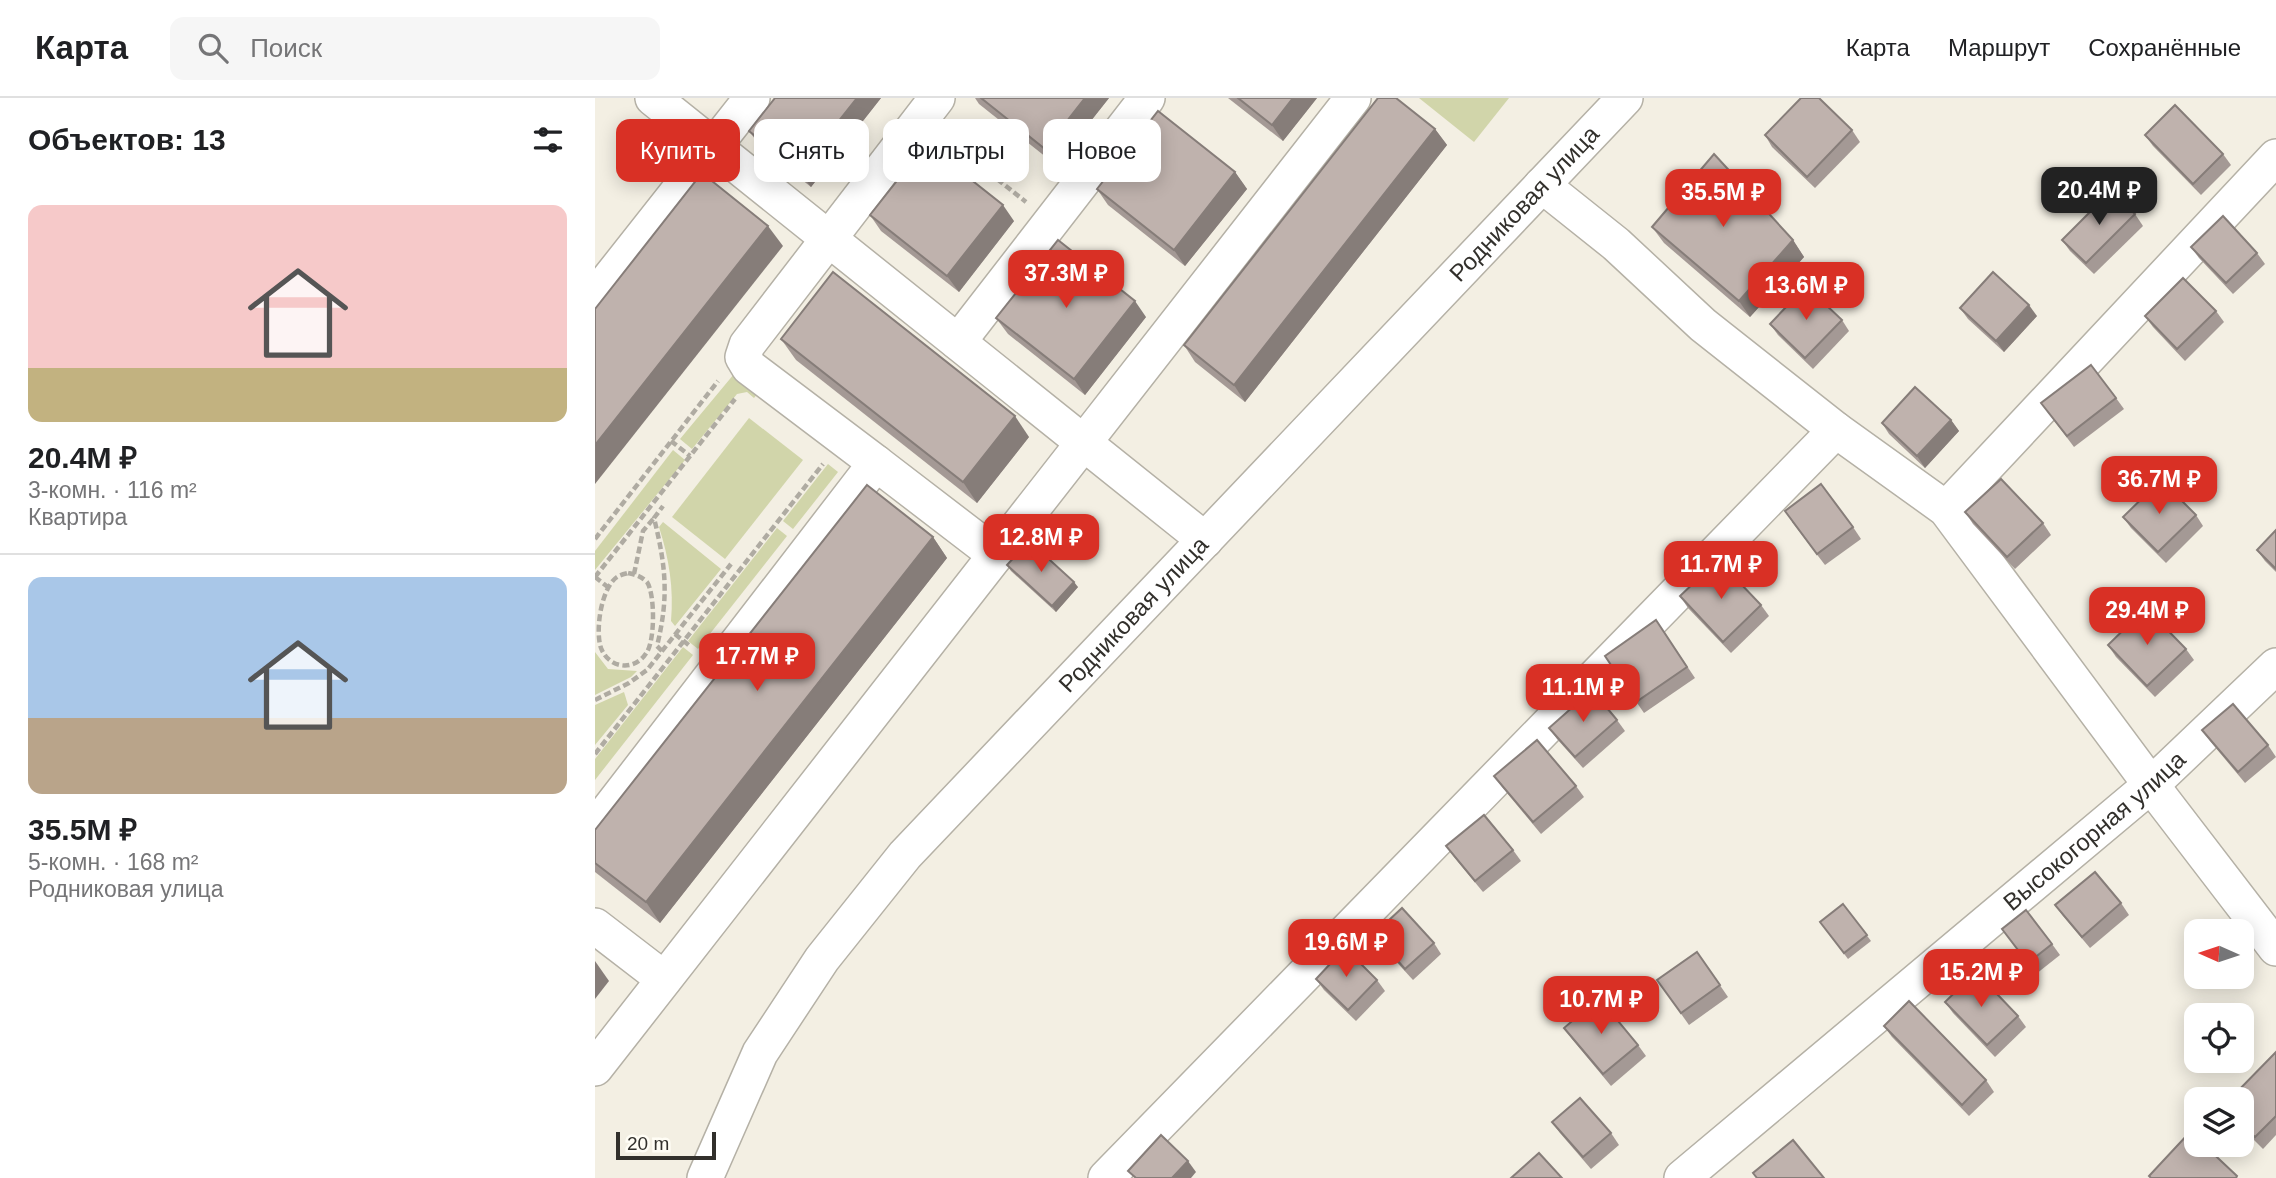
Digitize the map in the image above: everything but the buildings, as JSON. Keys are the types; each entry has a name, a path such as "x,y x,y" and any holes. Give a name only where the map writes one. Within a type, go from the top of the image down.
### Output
{"street":[{"path":"653,98 679,119"},
{"path":"735,119 752,98"},
{"path":"958,342 1147,98"},
{"path":"595,1068 1353,98"},
{"name":"Родниковая улица","path":"705,1178 760,1053 822,959 905,855 1625,98"},
{"path":"929,108 747,345 743,356 749,367 996,555"},
{"path":"1946,509 2276,157"},
{"path":"740,169 1205,540"},
{"path":"595,297 685,182"},
{"path":"1542,185 1616,244 1703,325 1836,430 1946,509 2276,948"},
{"path":"1106,1178 1836,430"},
{"path":"595,828 876,463"},
{"name":"Высокогорная улица","path":"1682,1178 2151,785 2276,666"},
{"path":"595,926 664,979"}],"path":[{"path":"929,108 1051,222"},
{"path":"595,539 729,367 743,356"},
{"path":"609,588 595,577 737,396 742,394"},
{"path":"671,441 690,456"},
{"path":"595,754 823,463 824,458"},
{"path":"634,574 643,531 663,506"},
{"path":"654,518 666,589 663,622 657,646"},
{"path":"595,699 629,683 647,670 731,564"},
{"path":"639,575 648,584 652,600 648,651 635,663 625,666 613,664 604,656 599,641 599,614 609,588 617,577 639,575"},
{"path":"675,634 684,641"},
{"path":"650,640 662,651"}],"green space":[{"path":"1419,98 1509,98 1474,142"},
{"path":"739,368 763,387 754,398 747,392 737,394 692,449 680,439"},
{"path":"749,418 803,460 725,559 672,517"},
{"path":"673,450 685,460 595,570 595,551"},
{"path":"828,464 838,472 793,529 783,521"},
{"path":"663,522 721,569 675,626 671,621 670,574 659,527"},
{"path":"777,528 787,536 698,649 688,641"},
{"path":"683,647 693,655 595,780 595,759"},
{"path":"595,652 608,669 637,671 631,677 595,695"},
{"path":"624,692 628,705 595,745 595,705"}]}
